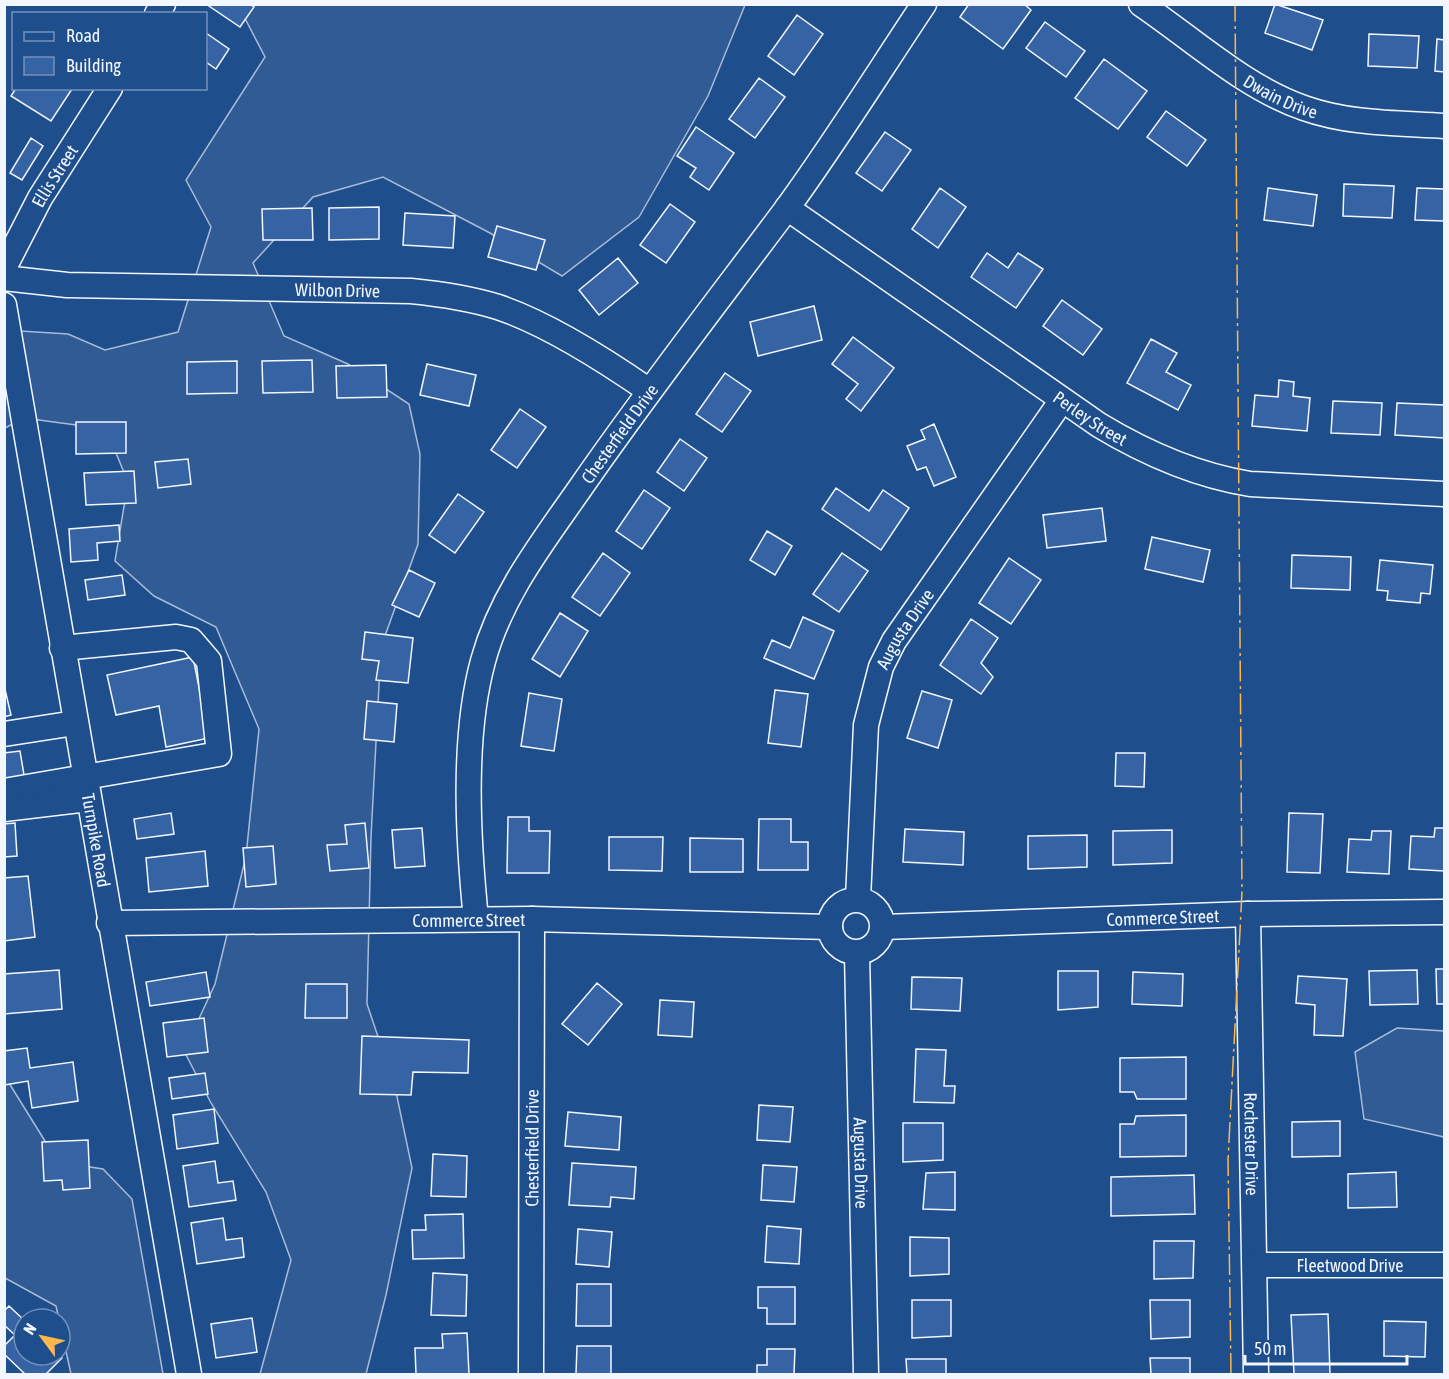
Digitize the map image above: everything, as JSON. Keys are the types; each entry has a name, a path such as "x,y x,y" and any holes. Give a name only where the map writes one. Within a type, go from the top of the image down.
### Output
{"street":[{"name":"Chesterfield Drive","path":"476,919 472,881 470,750 474,706 483,662 497,620 516,580 648,390 787,208 924,4"},
{"name":"Dwain Drive","path":"1141,4 1251,82 1304,109 1363,122 1444,126"},
{"name":"Ellis Street","path":"4,268 40,198 109,90"},
{"name":"Perley Street","path":"787,208 1062,400 1137,448 1178,466 1221,479 1250,484 1444,494"},
{"name":"Wilbon Drive","path":"4,278 67,285 411,291 456,296 499,307 526,319 618,369 648,390"},
{"name":"Turnpike Road","path":"4,305 109,923 189,1374"},
{"name":"Augusta Drive","path":"858,900 866,725 881,667 894,641 1062,400"},
{"path":"4,809 219,754 209,661 191,640 176,637 63,648"},
{"path":"4,734 75,723"},
{"path":"4,791 87,788"},
{"path":"858,900 871,904 878,910 883,927 874,946 857,953 837,944 830,927 835,911 841,905 858,900"},
{"name":"Commerce Street","path":"883,927 1248,914 1444,912"},
{"name":"Rochester Drive","path":"1248,914 1256,1265 1256,1374"},
{"name":"Commerce Street","path":"109,923 476,919 830,927"},
{"name":"Chesterfield Drive","path":"531,1374 532,920"},
{"name":"Augusta Drive","path":"857,953 866,1374"},
{"name":"Fleetwood Drive","path":"1256,1265 1444,1265"}],"shaded area":[{"path":"238,5 745,5 708,96 639,217 562,276 490,233 383,177 313,197 253,263 284,336 348,364 409,404 420,454 418,544 381,647 371,837 367,1004 395,1087 412,1168 386,1295 366,1374 260,1374 291,1260 266,1192 211,1103 184,1051 215,984 246,856 259,729 216,627 154,596 115,561 128,482 106,429 24,418 5,428 5,330 68,334 105,350 178,332 211,227 186,180 265,57"},
{"path":"1397,1028 1444,1031 1444,1137 1364,1119 1355,1052"},
{"path":"4,1075 58,1162 103,1169 132,1199 163,1374 71,1374 72,1307 56,1307 5,1278"}],"building":[{"path":"206,4 250,4 254,7 240,27"},
{"path":"969,4 1024,4 1031,10 1003,49 960,17"},
{"path":"1275,4 1323,20 1312,50 1265,33"},
{"path":"797,15 823,34 794,75 768,56"},
{"path":"1045,22 1085,51 1066,77 1026,48"},
{"path":"207,34 229,49 216,69 207,63"},
{"path":"1369,34 1419,36 1417,68 1368,66"},
{"path":"1437,39 1444,40 1444,72 1435,71"},
{"path":"1104,59 1147,91 1118,129 1075,98"},
{"path":"759,78 785,97 755,138 729,119"},
{"path":"15,90 71,90 51,121 11,96"},
{"path":"1166,111 1206,140 1187,166 1147,137"},
{"path":"696,127 734,153 709,190 690,177 696,168 677,156"},
{"path":"885,132 911,150 882,191 856,173"},
{"path":"31,138 43,146 22,180 10,173"},
{"path":"1344,184 1394,186 1392,218 1343,216"},
{"path":"940,188 966,207 938,248 912,229"},
{"path":"1268,188 1317,195 1313,226 1264,220"},
{"path":"1417,188 1444,189 1444,221 1415,220"},
{"path":"670,204 695,222 666,263 640,245"},
{"path":"379,207 379,239 329,240 329,208"},
{"path":"312,208 313,240 263,240 262,209"},
{"path":"405,213 455,216 453,248 403,245"},
{"path":"497,226 545,240 536,270 488,257"},
{"path":"987,253 1008,268 1018,253 1043,269 1016,308 971,277"},
{"path":"618,258 638,283 599,315 579,290"},
{"path":"1062,300 1102,329 1083,355 1043,326"},
{"path":"814,306 822,340 758,356 750,322"},
{"path":"853,337 894,368 861,411 846,399 858,384 832,364"},
{"path":"1151,339 1177,353 1166,372 1191,385 1178,410 1127,383"},
{"path":"312,360 313,392 263,393 262,361"},
{"path":"237,361 237,393 187,394 187,362"},
{"path":"427,364 476,375 469,406 420,395"},
{"path":"386,365 387,397 337,398 336,366"},
{"path":"725,373 751,391 722,432 696,414"},
{"path":"1279,380 1294,382 1293,396 1310,398 1307,431 1252,426 1255,395 1278,397"},
{"path":"1333,401 1382,403 1380,435 1331,433"},
{"path":"1397,403 1444,405 1444,438 1395,435"},
{"path":"520,409 546,427 517,468 491,450"},
{"path":"76,422 126,422 126,453 76,454"},
{"path":"934,424 956,477 934,486 926,467 917,470 907,446 925,439 921,430"},
{"path":"680,439 707,458 684,491 657,472"},
{"path":"188,459 191,484 158,488 155,462"},
{"path":"134,471 136,503 86,505 84,473"},
{"path":"836,488 869,511 883,490 909,508 881,550 822,509"},
{"path":"644,490 670,508 642,549 616,531"},
{"path":"458,494 484,512 455,553 429,535"},
{"path":"1102,508 1106,541 1047,548 1043,515"},
{"path":"119,525 120,541 97,543 98,560 71,562 69,529"},
{"path":"767,531 792,546 775,575 750,560"},
{"path":"1152,537 1210,550 1203,582 1145,569"},
{"path":"603,553 630,573 600,616 572,597"},
{"path":"842,553 868,571 839,612 813,594"},
{"path":"1292,555 1351,557 1350,590 1291,588"},
{"path":"1009,558 1041,580 1011,624 979,603"},
{"path":"1380,560 1433,565 1430,594 1421,593 1420,603 1387,600 1388,591 1377,590"},
{"path":"409,570 435,583 419,617 392,605"},
{"path":"122,575 125,595 88,600 85,580"},
{"path":"560,613 588,631 560,677 532,659"},
{"path":"803,617 834,631 814,679 764,658 772,640 790,648"},
{"path":"971,619 998,638 981,663 993,677 981,694 940,665"},
{"path":"365,632 413,638 408,683 376,680 379,661 362,659"},
{"path":"193,657 209,738 166,747 159,706 116,715 107,675"},
{"path":"4,685 11,715 4,717"},
{"path":"775,690 808,694 801,747 768,743"},
{"path":"922,691 952,700 938,748 907,738"},
{"path":"529,693 562,699 554,751 521,746"},
{"path":"367,701 397,704 394,742 364,739"},
{"path":"20,751 25,781 4,785 4,753"},
{"path":"1116,753 1145,753 1144,787 1115,786"},
{"path":"171,813 174,834 137,839 134,819"},
{"path":"1289,813 1323,814 1320,873 1287,872"},
{"path":"508,817 529,817 529,831 550,831 549,873 507,873"},
{"path":"759,819 791,819 791,842 808,842 808,870 758,870"},
{"path":"15,823 17,856 4,857 4,824"},
{"path":"365,823 369,868 330,871 327,845 347,844 345,825"},
{"path":"422,828 425,866 395,868 392,830"},
{"path":"1435,828 1444,828 1444,871 1409,869 1411,836 1434,837"},
{"path":"905,829 964,832 963,865 903,862"},
{"path":"1172,830 1172,863 1113,865 1113,831"},
{"path":"1372,831 1391,831 1389,874 1347,872 1349,839 1371,840"},
{"path":"1087,835 1087,867 1028,869 1028,836"},
{"path":"609,837 663,837 662,871 609,870"},
{"path":"690,838 743,839 743,872 690,872"},
{"path":"273,846 276,884 246,887 243,848"},
{"path":"205,851 208,886 149,892 146,858"},
{"path":"28,876 35,937 4,941 4,878"},
{"path":"1436,969 1444,969 1444,1004 1437,1004"},
{"path":"59,970 62,1009 4,1014 4,974"},
{"path":"1417,970 1418,1004 1370,1005 1369,971"},
{"path":"1058,971 1098,971 1098,1007 1058,1010"},
{"path":"206,972 210,997 150,1006 146,982"},
{"path":"1133,972 1183,974 1182,1006 1132,1004"},
{"path":"1298,976 1347,979 1343,1036 1314,1035 1315,1005 1296,1003"},
{"path":"912,977 962,978 960,1011 911,1009"},
{"path":"597,983 622,1004 588,1045 562,1024"},
{"path":"306,984 347,984 347,1018 305,1018"},
{"path":"660,1000 694,1002 692,1037 658,1035"},
{"path":"204,1018 208,1052 167,1057 163,1023"},
{"path":"362,1036 469,1040 468,1073 413,1072 411,1095 360,1094"},
{"path":"27,1048 30,1068 73,1062 78,1101 32,1108 28,1081 4,1085 4,1051"},
{"path":"916,1049 946,1050 944,1086 955,1086 954,1103 914,1102"},
{"path":"1186,1057 1186,1099 1137,1099 1134,1092 1120,1092 1120,1058"},
{"path":"205,1073 208,1094 172,1099 169,1078"},
{"path":"759,1105 793,1107 790,1142 757,1140"},
{"path":"214,1109 218,1143 177,1149 173,1115"},
{"path":"568,1112 621,1117 619,1150 565,1146"},
{"path":"1186,1115 1186,1156 1120,1157 1120,1124 1134,1124 1136,1116"},
{"path":"1340,1121 1340,1156 1292,1157 1292,1122"},
{"path":"903,1123 943,1123 943,1160 903,1162"},
{"path":"88,1140 90,1188 63,1190 62,1180 44,1181 42,1142"},
{"path":"433,1154 467,1156 466,1197 431,1196"},
{"path":"215,1161 218,1183 233,1181 236,1200 189,1207 183,1166"},
{"path":"572,1163 636,1167 634,1199 611,1197 610,1207 569,1205"},
{"path":"763,1165 797,1167 794,1202 761,1200"},
{"path":"955,1172 955,1210 923,1209 926,1173"},
{"path":"1396,1172 1397,1207 1348,1208 1348,1174"},
{"path":"1194,1175 1195,1214 1111,1216 1111,1177"},
{"path":"463,1214 464,1258 413,1259 412,1230 426,1230 425,1215"},
{"path":"223,1218 226,1240 242,1238 244,1257 197,1264 191,1223"},
{"path":"767,1226 801,1229 799,1264 765,1262"},
{"path":"578,1229 612,1232 609,1267 576,1264"},
{"path":"910,1237 949,1238 949,1274 910,1276"},
{"path":"1154,1241 1194,1241 1193,1278 1154,1279"},
{"path":"433,1273 467,1275 466,1316 431,1315"},
{"path":"577,1284 611,1284 611,1326 576,1326"},
{"path":"758,1287 795,1287 795,1324 767,1324 767,1308 758,1308"},
{"path":"912,1300 951,1300 951,1336 912,1338"},
{"path":"1150,1300 1190,1300 1190,1337 1151,1339"},
{"path":"9,1306 12,1309 12,1332 4,1325 4,1311"},
{"path":"1328,1314 1330,1374 1294,1374 1291,1315"},
{"path":"252,1318 257,1352 216,1358 211,1324"},
{"path":"1384,1321 1426,1322 1425,1357 1384,1356"},
{"path":"467,1333 469,1374 416,1374 415,1348 443,1348 442,1334"},
{"path":"12,1338 12,1362 4,1354 4,1346"},
{"path":"577,1346 611,1346 611,1374 576,1374"},
{"path":"767,1349 795,1349 794,1374 757,1374 757,1365 767,1365"},
{"path":"1150,1358 1190,1358 1190,1374 1151,1374"},
{"path":"906,1359 946,1359 946,1374 907,1374"},
{"path":"18,1367 53,1367 46,1374 25,1374"}],"power":[{"path":"1231,1374 1228,1160 1242,892 1235,4"}]}
